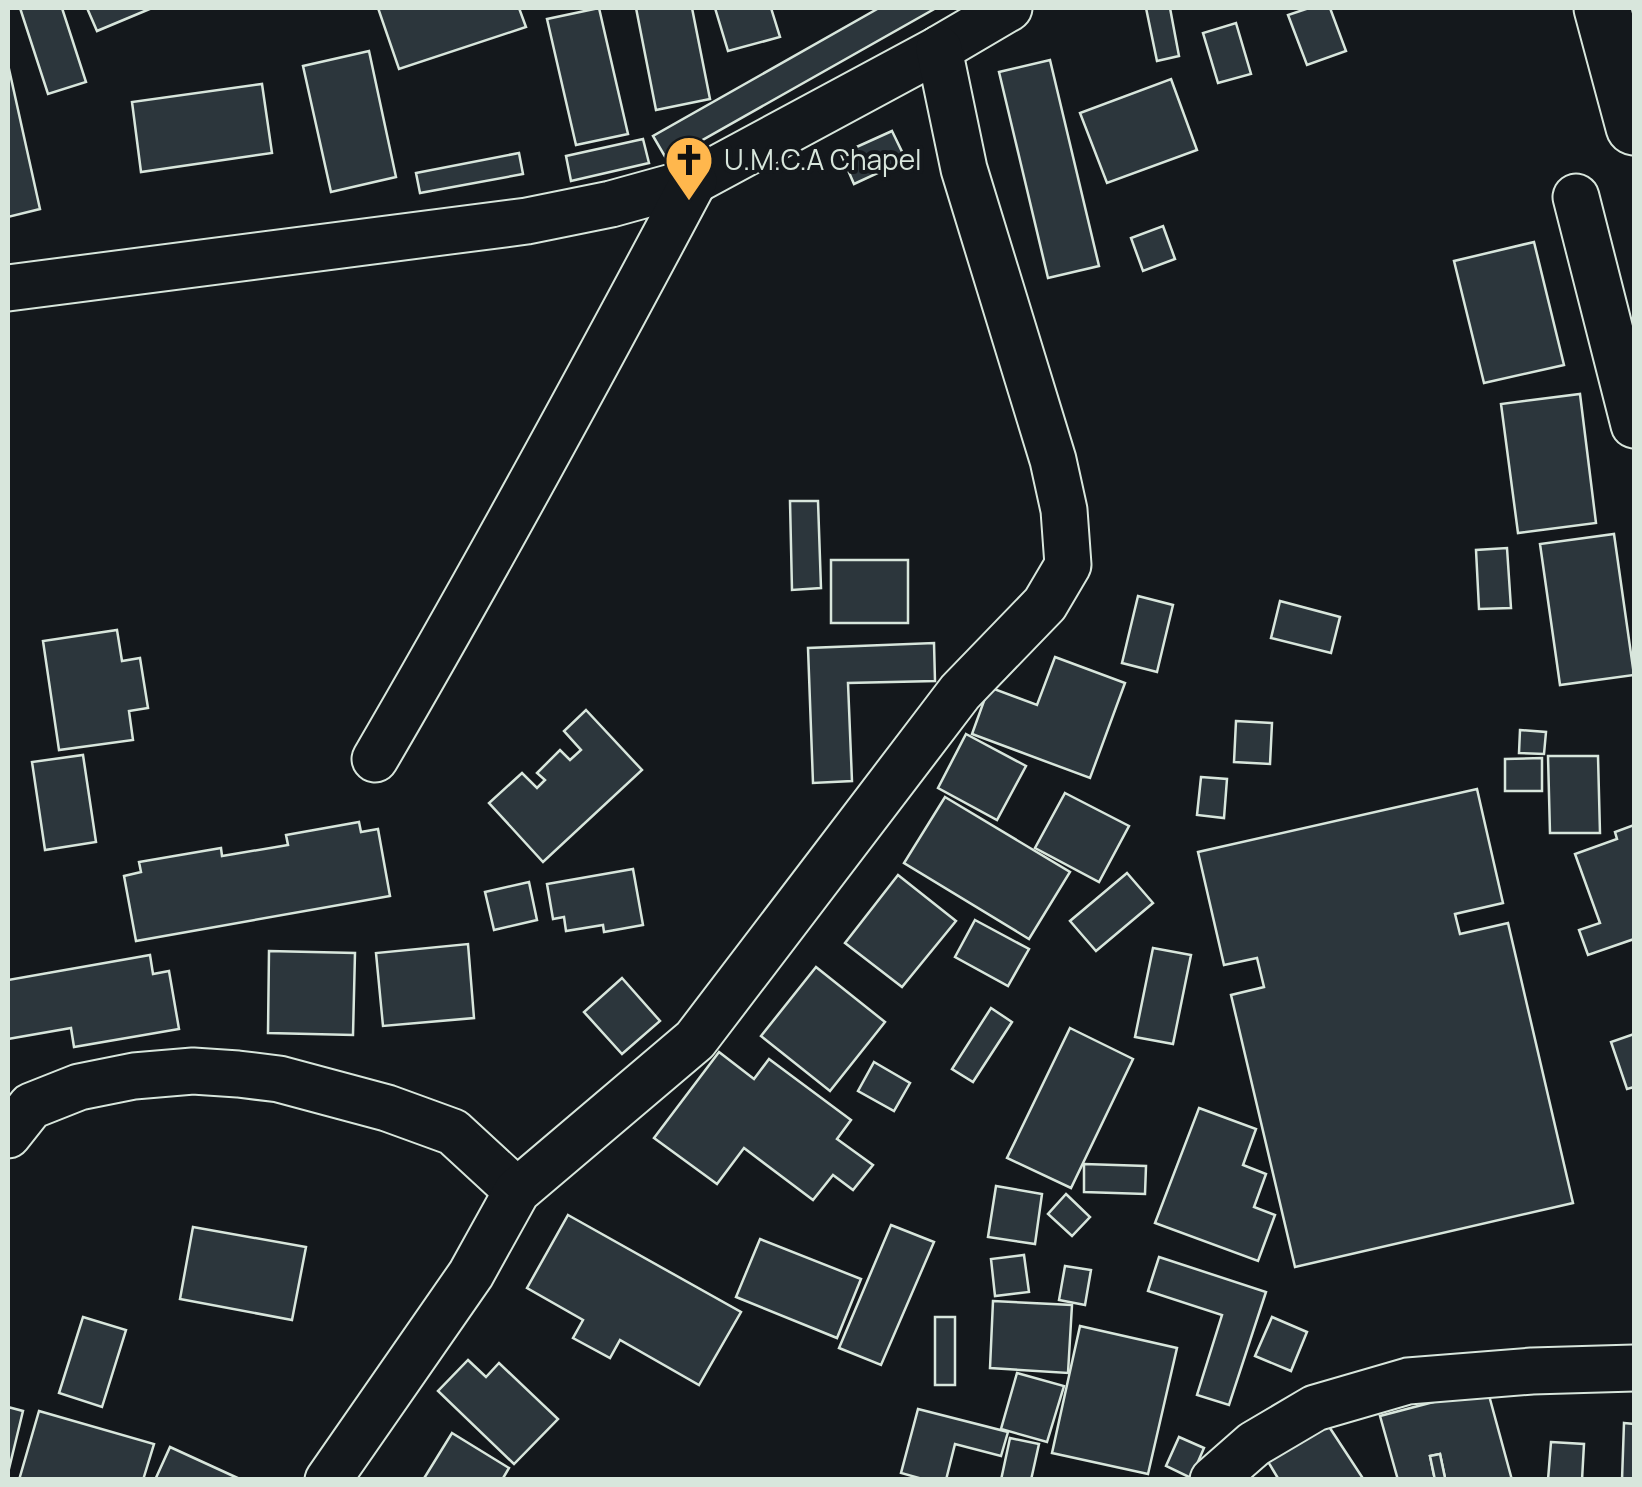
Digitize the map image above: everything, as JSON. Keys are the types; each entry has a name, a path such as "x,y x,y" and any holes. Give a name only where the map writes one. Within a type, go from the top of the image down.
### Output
{"highway":[{"path":"1602,8 1634,127"}],"street":[{"path":"8,288 527,222 611,204 694,180 1009,8"},
{"path":"328,1480 471,1274 517,1191 695,1040 960,692 1045,604 1068,565 1064,510 1053,460 964,168 939,49"},
{"path":"374,759 514,516 694,180"},
{"path":"1576,197 1634,424"},
{"path":"8,1135 31,1106 79,1086 193,1070 238,1074 279,1079 387,1108 453,1132 517,1191"},
{"path":"1212,1480 1254,1444 1315,1408 1408,1380 1532,1370 1634,1368"}],"building":[{"path":"20,8 62,8 86,82 48,94"},
{"path":"87,8 152,8 97,31"},
{"path":"378,8 519,8 526,27 399,69"},
{"path":"599,8 628,134 576,145 547,19"},
{"path":"636,8 692,8 710,99 656,110"},
{"path":"715,8 771,8 780,37 728,51"},
{"path":"879,8 936,8 667,160 653,136"},
{"path":"1146,8 1170,8 1179,56 1157,61"},
{"path":"1309,8 1330,8 1346,51 1307,65 1288,15"},
{"path":"1236,23 1251,74 1218,83 1203,33"},
{"path":"369,51 396,177 331,192 303,66"},
{"path":"1050,60 1099,266 1048,278 999,72"},
{"path":"8,70 40,209 8,217"},
{"path":"1171,79 1197,150 1107,183 1080,113"},
{"path":"262,84 272,153 141,172 132,102"},
{"path":"892,131 906,160 854,184 841,154"},
{"path":"643,139 649,163 571,181 566,156"},
{"path":"519,153 523,174 420,193 416,173"},
{"path":"1163,226 1175,259 1143,271 1131,238"},
{"path":"1534,242 1564,365 1484,383 1454,261"},
{"path":"1580,394 1596,523 1518,533 1501,404"},
{"path":"790,501 818,501 821,588 792,590"},
{"path":"1614,534 1634,675 1560,685 1540,544"},
{"path":"1507,548 1511,608 1479,609 1476,550"},
{"path":"831,560 908,560 908,623 831,623"},
{"path":"1138,596 1173,605 1157,672 1122,663"},
{"path":"1280,601 1340,617 1331,653 1271,638"},
{"path":"117,630 122,661 140,658 148,708 129,711 133,740 59,750 43,641"},
{"path":"934,643 935,681 848,683 852,781 813,783 808,648"},
{"path":"1055,657 1125,683 1090,778 972,734 989,687 1037,705"},
{"path":"586,710 642,770 543,862 489,803 522,773 537,788 545,780 537,773 560,750 570,760 581,750 564,731"},
{"path":"1236,721 1272,723 1270,764 1234,762"},
{"path":"1520,730 1546,732 1544,754 1519,753"},
{"path":"966,734 1026,766 997,820 938,788"},
{"path":"83,755 96,842 45,850 32,762"},
{"path":"1548,756 1598,756 1600,833 1550,833"},
{"path":"1542,758 1542,791 1505,791 1505,759"},
{"path":"1201,777 1227,779 1224,818 1197,815"},
{"path":"1477,789 1503,903 1455,914 1460,934 1508,923 1573,1203 1295,1267 1231,995 1264,987 1257,958 1224,965 1198,852"},
{"path":"1065,793 1129,826 1099,882 1035,848"},
{"path":"945,797 1070,872 1029,939 904,863"},
{"path":"359,822 361,832 378,829 390,896 136,941 124,876 141,872 139,862 221,848 222,856 288,845 286,835"},
{"path":"1634,825 1634,939 1588,955 1579,930 1600,923 1575,854 1617,839 1615,832"},
{"path":"633,869 643,925 604,932 603,925 566,931 564,917 553,919 547,884"},
{"path":"1127,873 1153,903 1096,951 1070,921"},
{"path":"898,875 956,921 902,987 845,943"},
{"path":"529,882 537,920 494,930 485,892"},
{"path":"975,920 1029,949 1008,986 955,957"},
{"path":"468,944 474,1018 383,1026 376,953"},
{"path":"1153,948 1191,955 1173,1044 1135,1037"},
{"path":"269,951 355,953 353,1035 268,1033"},
{"path":"150,955 153,974 169,971 179,1029 74,1047 71,1028 8,1039 8,980"},
{"path":"816,967 885,1022 830,1091 761,1036"},
{"path":"622,978 660,1021 622,1054 584,1012"},
{"path":"991,1008 1012,1022 973,1082 952,1069"},
{"path":"1070,1028 1133,1059 1071,1188 1007,1158"},
{"path":"1634,1034 1634,1087 1627,1089 1611,1042"},
{"path":"719,1052 754,1079 769,1059 851,1120 837,1139 873,1165 853,1190 833,1175 813,1200 744,1148 717,1184 654,1138"},
{"path":"874,1062 910,1083 894,1111 858,1091"},
{"path":"1199,1108 1256,1129 1243,1165 1266,1174 1254,1207 1275,1215 1258,1261 1155,1223"},
{"path":"1084,1164 1146,1166 1145,1194 1084,1192"},
{"path":"996,1186 1042,1194 1035,1244 988,1237"},
{"path":"1066,1194 1090,1217 1072,1236 1048,1214"},
{"path":"568,1215 741,1312 699,1385 620,1340 610,1358 573,1338 583,1320 527,1288"},
{"path":"891,1225 934,1242 881,1365 839,1348"},
{"path":"193,1227 306,1247 292,1320 180,1299"},
{"path":"760,1239 861,1279 837,1338 736,1297"},
{"path":"1024,1255 1029,1292 995,1296 991,1259"},
{"path":"1159,1257 1266,1292 1229,1405 1197,1395 1222,1315 1148,1291"},
{"path":"1065,1266 1091,1270 1085,1305 1059,1300"},
{"path":"993,1301 1072,1305 1068,1373 990,1368"},
{"path":"83,1317 126,1330 102,1407 59,1393"},
{"path":"935,1317 955,1317 955,1385 935,1385"},
{"path":"1272,1317 1307,1332 1291,1371 1255,1356"},
{"path":"1080,1326 1177,1348 1148,1474 1052,1453"},
{"path":"468,1360 486,1377 499,1363 558,1419 514,1464 438,1391"},
{"path":"1017,1373 1064,1386 1047,1442 1001,1429"},
{"path":"1487,1388 1512,1480 1439,1480 1445,1478 1440,1454 1430,1456 1435,1480 1398,1480 1380,1416"},
{"path":"8,1407 23,1411 8,1473"},
{"path":"918,1409 1008,1432 1001,1456 955,1444 946,1480 926,1480 901,1473"},
{"path":"39,1411 154,1444 143,1480 19,1480"},
{"path":"1326,1422 1364,1480 1279,1480 1267,1460"},
{"path":"1624,1423 1634,1424 1634,1480 1622,1480"},
{"path":"452,1433 509,1468 502,1480 423,1480"},
{"path":"1179,1437 1204,1448 1191,1478 1166,1466"},
{"path":"1010,1438 1039,1444 1031,1480 1001,1480"},
{"path":"1551,1442 1584,1444 1582,1480 1548,1480"},
{"path":"170,1447 242,1480 155,1480"},
{"path":"1440,1454 1445,1478 1435,1480 1430,1456"}],"place":[{"name":"U.M.C.A Chapel","path":"689,202"}]}
